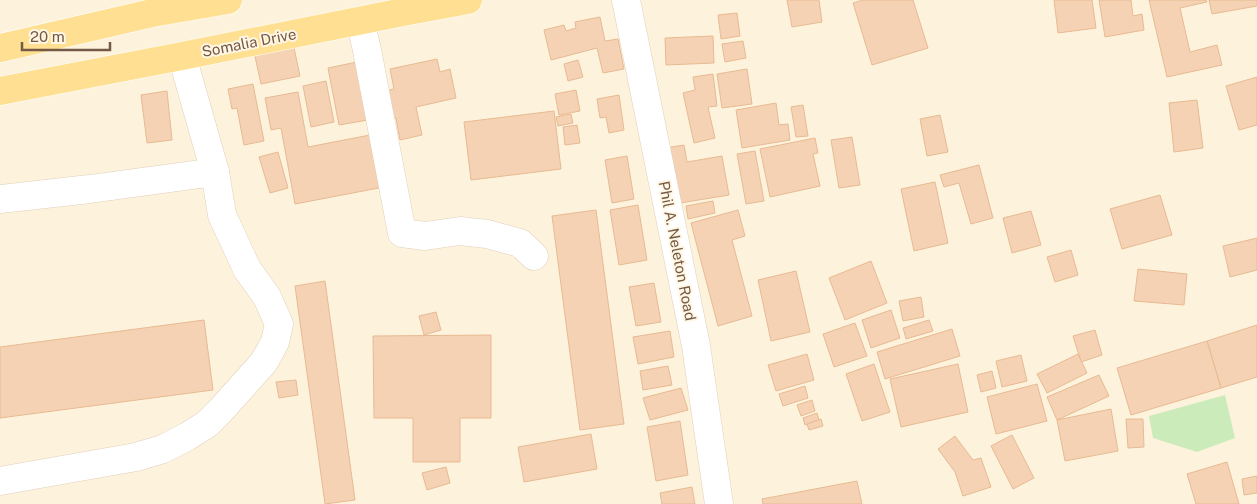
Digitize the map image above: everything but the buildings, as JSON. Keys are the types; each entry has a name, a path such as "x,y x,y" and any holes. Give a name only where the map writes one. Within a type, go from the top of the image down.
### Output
{"main road":[{"path":"0,48 150,7 228,0"},
{"name":"Somalia Drive","path":"0,91 468,0"}],"street":[{"name":"Phil A. Neleton Road","path":"626,0 696,346 719,504"},
{"path":"360,21 402,233 426,236 460,231 488,234 520,243 534,256"},
{"path":"0,481 136,457 163,450 206,424 221,410 264,362 275,342 279,324 267,297 248,269 222,215 215,172 182,56"},
{"path":"0,199 215,172"}],"green space":[{"path":"1225,395 1235,438 1197,452 1153,438 1149,416"}]}
